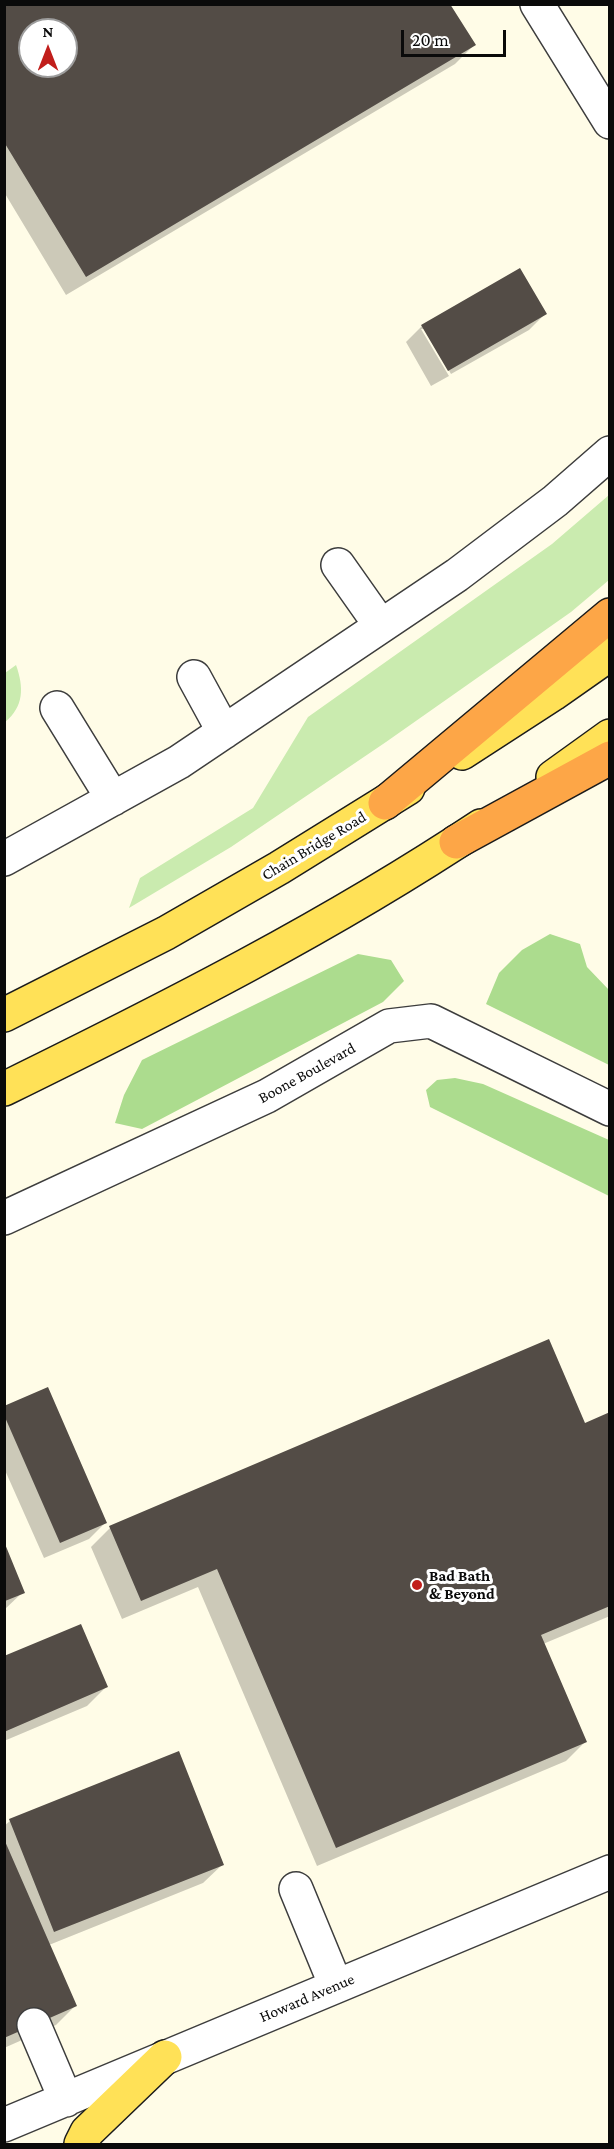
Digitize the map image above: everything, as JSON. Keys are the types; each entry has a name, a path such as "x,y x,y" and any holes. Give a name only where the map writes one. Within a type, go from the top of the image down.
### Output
{"highway":[{"path":"385,803 609,615"},
{"path":"456,842 609,758"}],"main road":[{"name":"Chain Bridge Road","path":"4,1015 166,933 279,868 385,803 553,694 609,654"},
{"path":"4,1089 155,1015 322,924 456,842 532,792 609,736"},
{"path":"81,2145 87,2132 165,2057"}],"street":[{"path":"537,4 609,122"},
{"path":"4,859 178,762 224,732 475,562 555,501 609,453"},
{"path":"338,565 381,626"},
{"path":"194,677 224,732"},
{"path":"57,708 114,798"},
{"name":"Boone Boulevard","path":"4,1218 267,1096 389,1026 431,1021 609,1108"},
{"name":"Howard Avenue","path":"4,2125 609,1872"},
{"path":"296,1889 336,1986"},
{"path":"34,2025 66,2100"}],"green space":[{"path":"609,495 609,580 571,612 386,742 231,847 129,908 140,878 253,808 308,717 552,544"},
{"path":"16,665 21,696 16,710 5,722 5,673"},
{"path":"550,934 580,944 587,967 609,990 609,1065 486,1004 499,973 522,950"},
{"path":"358,954 391,960 404,981 383,1002 142,1129 115,1123 124,1095 142,1060"},
{"path":"455,1078 483,1084 609,1140 609,1196 430,1107 426,1090 437,1080"}],"building":[{"path":"4,4 450,4 476,45 86,277 4,142"},
{"path":"520,268 547,314 448,371 421,325"},
{"name":"Bad Bath & Beyond","path":"549,1339 585,1423 610,1412 610,1606 541,1635 587,1742 336,1848 217,1569 141,1601 109,1526"},
{"path":"48,1387 107,1523 60,1543 4,1415 4,1406"},
{"path":"5,1544 25,1593 5,1601"},
{"path":"81,1624 108,1687 4,1732 4,1656"},
{"path":"179,1751 224,1865 54,1932 9,1819"},
{"path":"4,1839 77,2006 4,2038"}],"place":[{"name":"Bad Bath & Beyond","path":"417,1585"}]}
